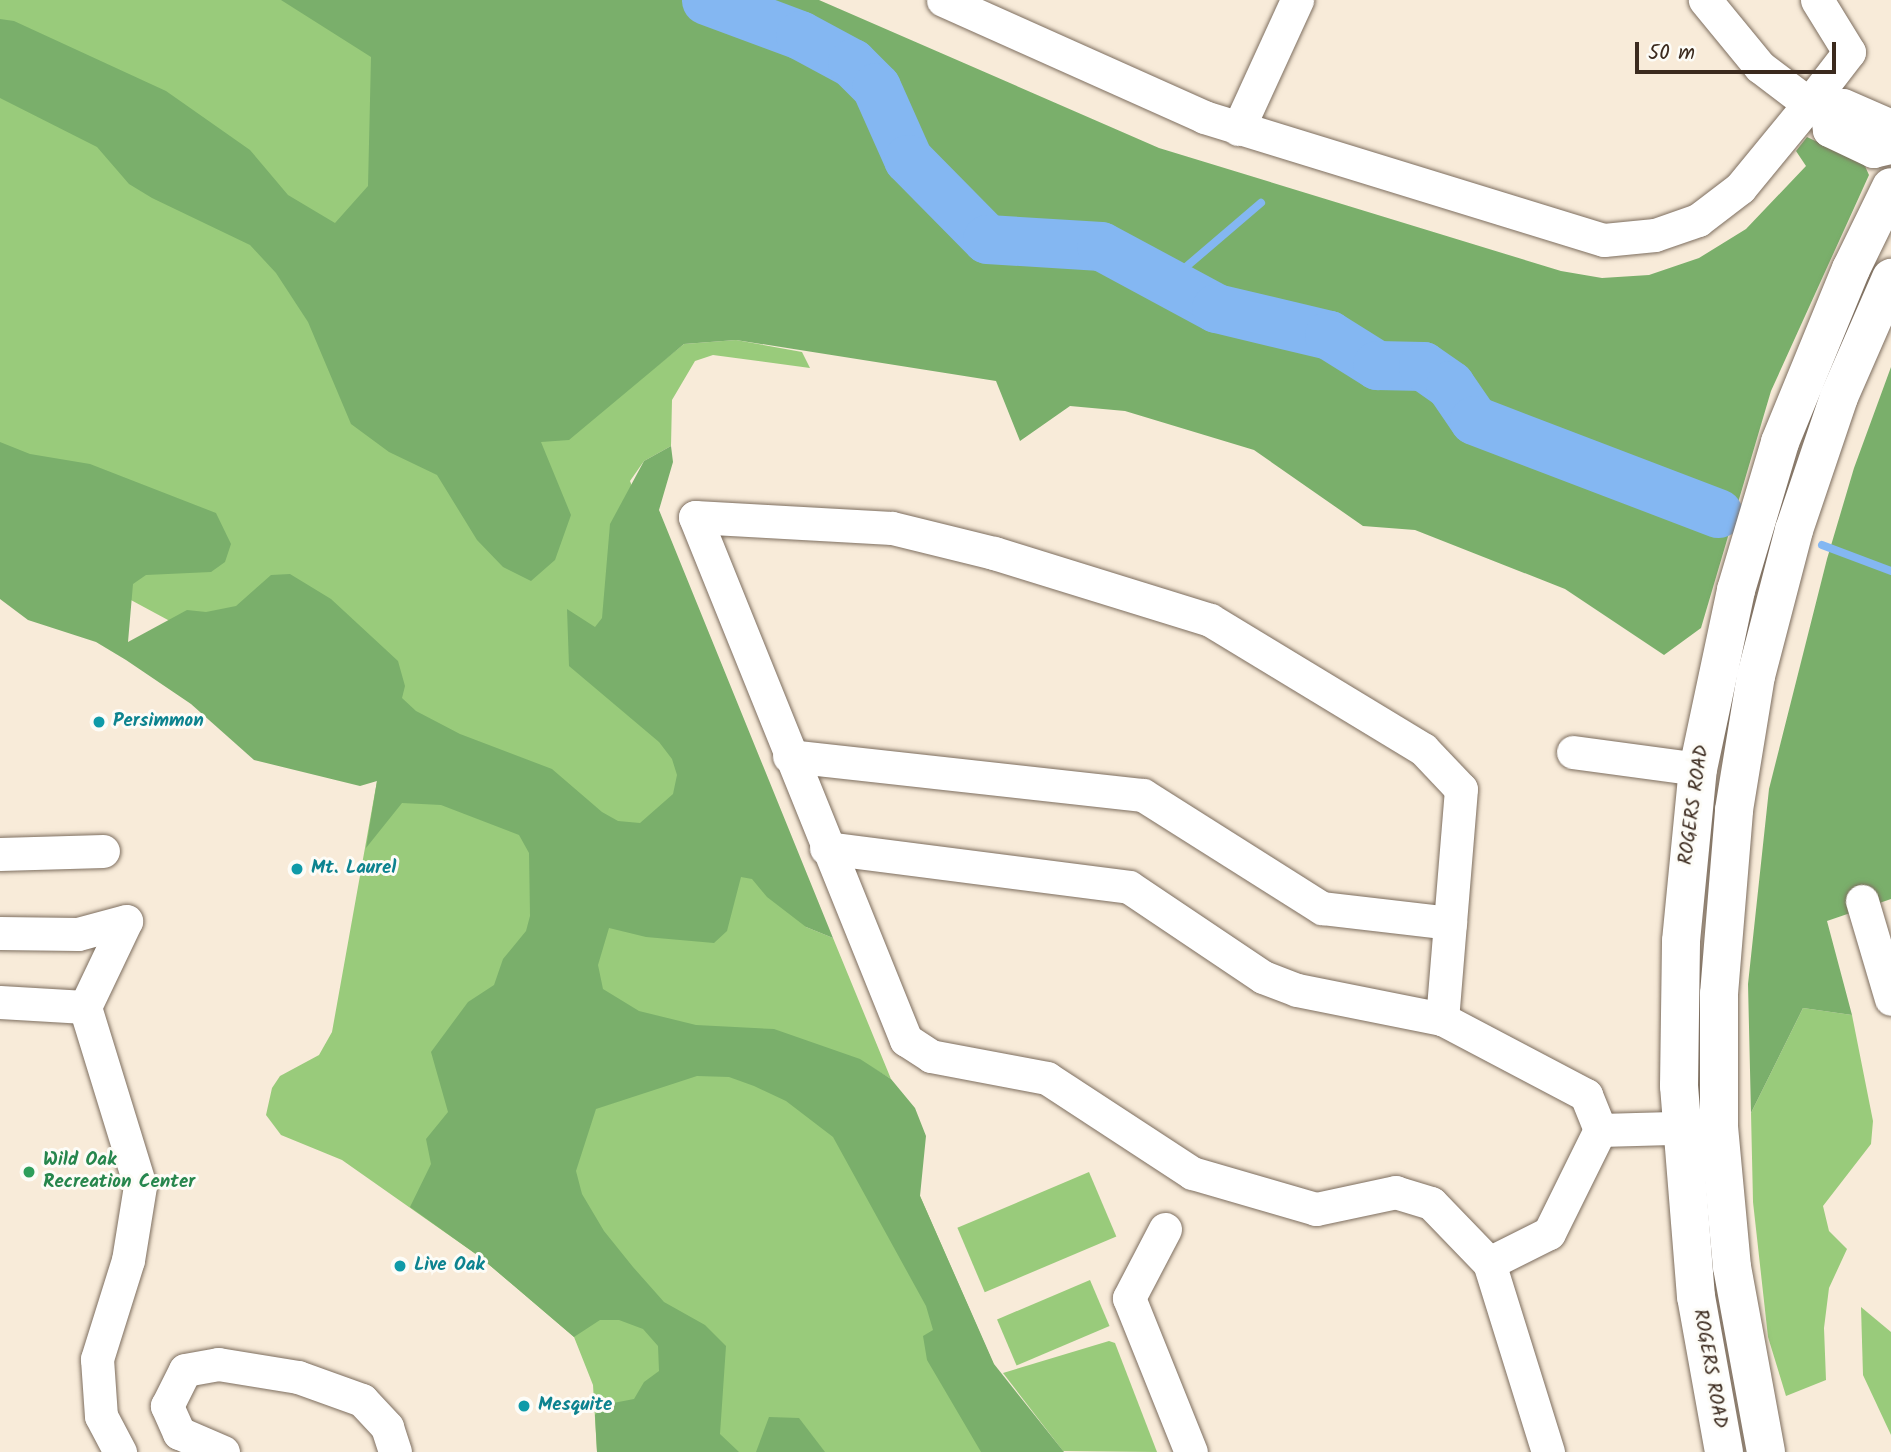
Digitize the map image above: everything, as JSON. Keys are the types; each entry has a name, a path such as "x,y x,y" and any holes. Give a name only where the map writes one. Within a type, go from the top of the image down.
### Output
{"main road":[{"name":"ROGERS ROAD","path":"1724,1452 1696,1297 1681,1127 1679,965 1698,769 1736,590 1780,442 1847,279 1891,187"},
{"name":"ROGERS ROAD","path":"1766,1452 1732,1267 1719,1126 1726,893 1739,769 1756,676 1817,458 1891,278"}],"lane":[{"path":"943,0 1238,129 1604,240 1656,235 1699,220 1740,188 1818,109 1849,52 1817,0"},
{"path":"1238,129 1297,0"},
{"path":"1704,0 1760,67 1818,109 1829,130 1873,151 1891,147"},
{"path":"1818,109 1843,105 1887,124 1891,131"},
{"path":"1442,1019 1461,789 1423,749 1210,620 994,553 892,528 695,517 826,848 906,1040 931,1055 1002,1066 1047,1078 1192,1173 1316,1209 1396,1192 1431,1203 1489,1263 1549,1452"},
{"path":"1573,752 1698,769"},
{"path":"789,756 1143,795 1322,908 1450,923"},
{"path":"826,848 1129,887 1263,977 1297,990 1442,1019 1586,1095 1615,1129"},
{"path":"0,854 103,850"},
{"path":"1862,901 1891,999"},
{"path":"0,933 78,934 126,920 85,1007 140,1186 128,1260 97,1359 101,1416 120,1452"},
{"path":"0,1002 85,1007"},
{"path":"1615,1129 1719,1126"},
{"path":"1489,1263 1549,1233 1615,1129"},
{"path":"1166,1229 1129,1298 1191,1452"},
{"path":"223,1452 179,1433 167,1406 185,1370 218,1364 298,1377 362,1400 387,1427 395,1452"}],"green space":[{"path":"0,0 444,0 602,410 684,344 736,340 802,352 810,368 713,355 695,361 672,400 671,446 644,461 630,481 806,927 833,938 891,1079 861,1061 1032,1452 597,1452 593,1385 574,1337 480,1257 342,1160 281,1135 266,1115 272,1088 280,1076 319,1055 332,1032 380,764 244,661 66,565 0,554"},
{"path":"281,0 819,0 1159,148 1561,271 1602,278 1649,275 1699,258 1746,229 1806,166 1796,151 1807,137 1864,164 1869,175 1771,391 1701,628 1664,655 1565,589 1415,530 1363,526 1254,450 1125,411 1070,406 1020,441 996,381 736,340 684,344 569,440 541,442 571,515 555,560 531,581 503,567 477,540 437,475 389,452 351,424 308,322 276,273 250,245 152,198 129,184 97,147 0,98 0,19 14,21 166,91 250,150 288,195 335,223 368,186 371,57"},
{"path":"1891,367 1891,899 1827,921 1852,1015 1803,1008 1751,1113 1748,984 1769,789 1827,559 1854,468"},
{"path":"0,442 30,454 90,464 216,513 231,544 225,562 211,572 146,575 133,584 128,642 187,610 206,612 236,606 271,575 290,574 331,599 398,661 405,686 402,698 416,711 460,734 552,769 602,812 618,821 640,823 673,794 677,775 672,759 659,742 569,666 567,609 595,627 602,618 610,524 644,461 671,446 673,462 659,510 833,938 806,927 767,897 752,879 741,877 727,931 714,943 646,937 609,928 598,965 603,989 639,1011 696,1025 774,1029 860,1059 891,1079 915,1108 926,1136 920,1196 994,1364 1064,1452 981,1452 927,1360 923,1336 933,1330 926,1306 833,1137 786,1101 754,1086 729,1077 697,1076 596,1109 576,1171 582,1194 604,1231 633,1267 664,1302 705,1325 726,1346 720,1434 739,1452 597,1452 595,1415 603,1405 634,1399 644,1382 659,1371 658,1346 643,1329 619,1320 600,1320 574,1337 480,1257 410,1207 431,1164 426,1139 448,1112 431,1052 468,1002 494,985 503,959 526,931 530,916 529,853 519,835 441,805 402,803 366,848 377,781 360,786 254,760 191,704 126,660 96,642 28,620 0,599"},
{"path":"1803,1008 1852,1015 1873,1121 1871,1144 1823,1206 1829,1231 1847,1249 1829,1288 1824,1328 1826,1380 1786,1396 1768,1337 1753,1202 1751,1113"},
{"path":"1089,1172 1116,1236 985,1292 957,1228"},
{"path":"1090,1280 1110,1326 1017,1365 997,1319"},
{"path":"1861,1307 1891,1332 1891,1435 1863,1375"},
{"path":"1109,1341 1115,1343 1157,1452 1063,1451 1003,1373"},
{"path":"769,1417 799,1418 825,1452 756,1452"}],"waterway":[{"path":"706,0 800,35 852,63 876,87 908,159 987,239 1101,246 1216,308 1329,335 1377,365 1423,366 1450,385 1474,420 1718,513"},
{"path":"1166,284 1261,203"},
{"path":"1822,545 1891,571"}],"place":[{"name":"Persimmon","path":"99,722"},
{"name":"Mt. Laurel","path":"297,869"},
{"name":"Wild Oak Recreation Center","path":"29,1172"},
{"name":"Live Oak","path":"400,1266"},
{"name":"Mesquite","path":"524,1406"}]}
